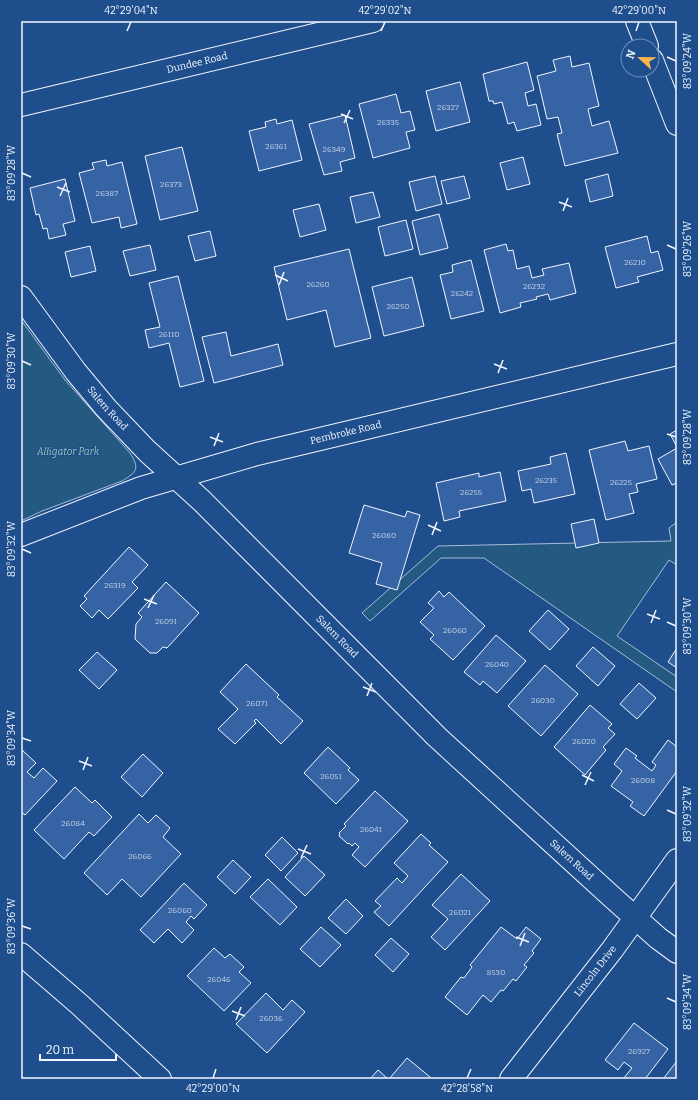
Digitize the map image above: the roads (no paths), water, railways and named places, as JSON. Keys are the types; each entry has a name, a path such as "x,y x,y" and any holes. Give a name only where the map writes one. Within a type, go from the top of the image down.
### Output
{"street":[{"name":"Dundee Road","path":"21,105 373,21"},
{"path":"637,21 644,38"},
{"path":"659,78 677,124"},
{"name":"Salem Road","path":"21,297 76,372 106,408 147,451 177,477 437,737 658,938 677,952"},
{"name":"Pembroke Road","path":"21,535 141,488 257,454 677,354"},
{"name":"Lincoln Drive","path":"511,1079 612,950 677,860"},
{"path":"21,954 79,1004 160,1079"}],"park label":[{"name":"Alligator Park","path":"68,452"}]}
